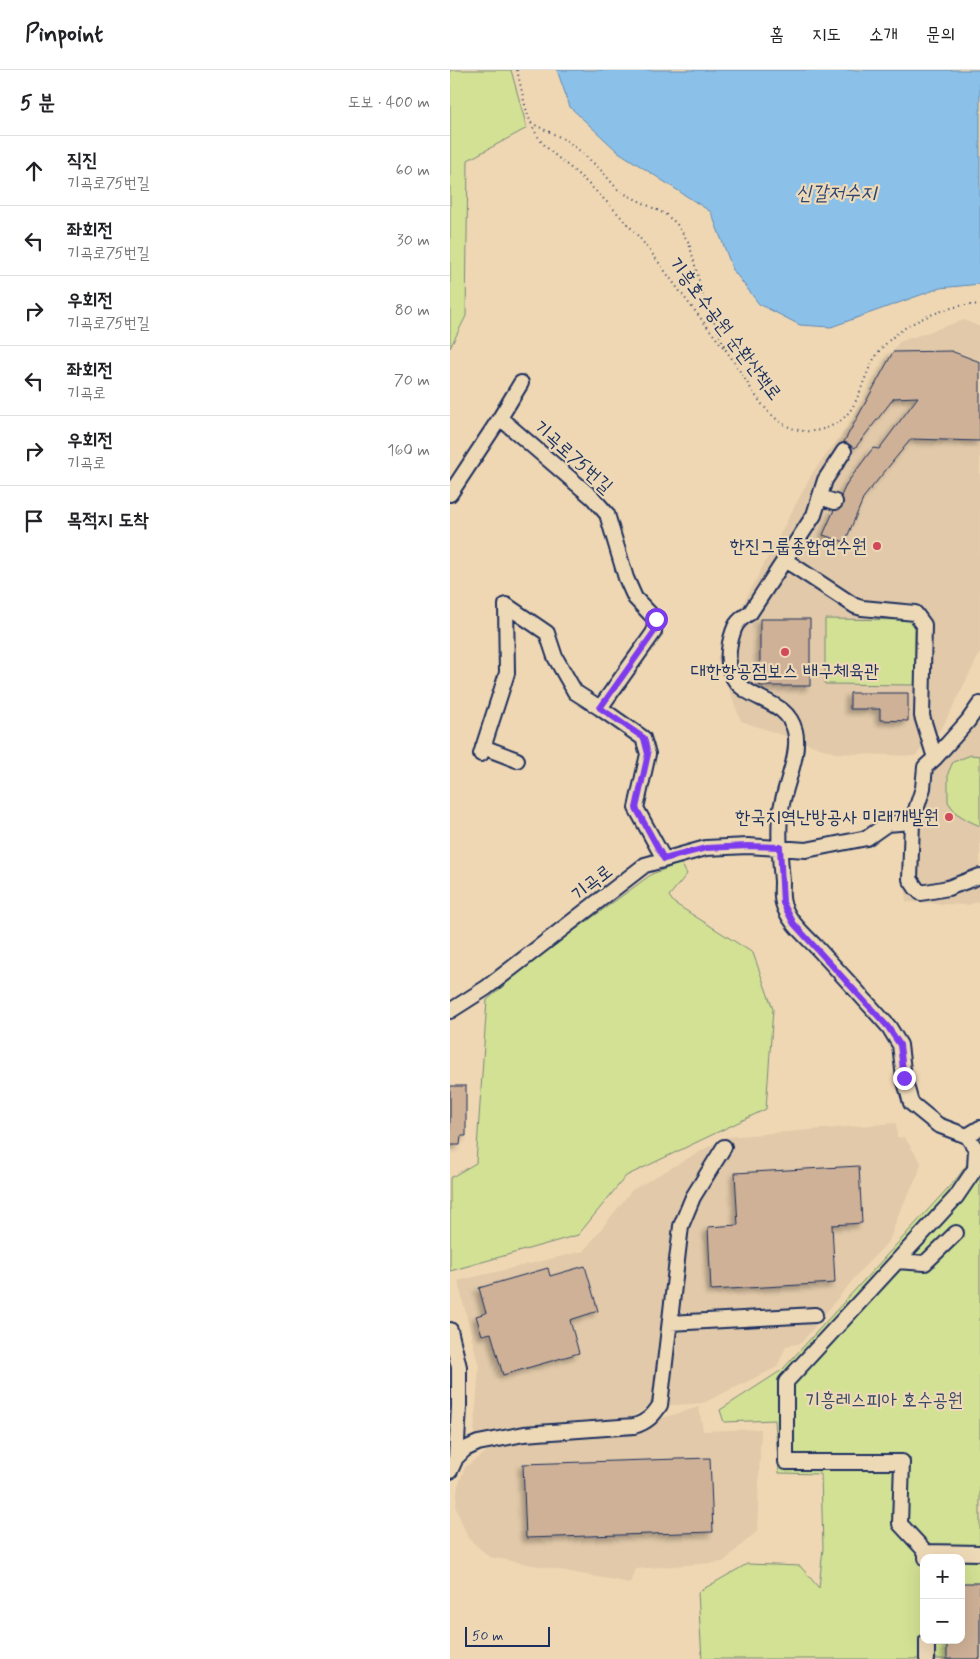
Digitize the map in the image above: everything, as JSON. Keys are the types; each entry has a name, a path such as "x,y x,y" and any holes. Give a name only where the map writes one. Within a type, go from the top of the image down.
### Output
{"street":[{"path":"450,494 521,383"},
{"name":"기곡로75번길","path":"500,418 593,498 607,514 626,578 635,598 656,619 654,632 600,708"},
{"path":"844,451 824,480 814,515 750,613 738,620 733,631 728,667 737,683 750,694 769,702 789,716 795,732 796,746 780,816 783,903 794,924 888,1027 900,1045 904,1078 911,1103 938,1125 967,1136 976,1150 975,1169 956,1198 786,1382 786,1462 902,1462 900,1524 925,1554"},
{"path":"820,497 835,502"},
{"path":"785,560 855,606 915,613 924,625 922,716 935,758"},
{"path":"517,760 482,750 507,673 506,605 547,633 555,657 575,692 644,738 648,754 636,808 664,859"},
{"path":"980,704 968,722 925,767 923,788 912,822 910,879 921,893 948,888 980,876"},
{"name":"기곡로","path":"450,1011 486,988 645,865 706,848 748,846 806,850 867,838 887,824 912,822"},
{"path":"967,1136 980,1128"},
{"path":"453,1465 465,1449 478,1443 524,1434 631,1426 644,1423 653,1416 660,1405 681,1226 693,1197 724,1147"},
{"path":"898,1261 925,1262 956,1233"},
{"path":"670,1323 815,1315"},
{"path":"450,1330 459,1367 459,1407 453,1465"},
{"path":"953,1554 980,1553"},
{"path":"927,1644 927,1659"}],"path":[{"name":"기흥호수공원 순환산책로","path":"517,70 529,122 541,141 591,187 638,236 728,355 766,410 775,419 795,430 818,431 835,425 845,418 857,401 874,360 882,348 893,336 908,325 948,308 970,304 980,305"},
{"path":"529,122 566,140 600,169 619,190 665,214 676,223 689,243 704,299 728,355"}],"shaded area":[{"name":"한진그룹종합연수원","path":"964,320 980,327 980,653 943,726 915,756 835,753 741,721 717,658 735,619 813,472 859,412 899,342"},
{"name":"한국지역난방공사 미래개발원","path":"980,715 980,901 968,905 906,902 904,864 933,770"},
{"path":"896,1123 897,1137 905,1138 921,1163 889,1241 861,1270 801,1343 786,1346 777,1367 703,1403 648,1407 631,1417 503,1428 474,1435 479,1367 458,1281 584,1251 632,1190 726,1137"},
{"path":"699,1407 703,1431 761,1429 757,1531 723,1562 635,1569 630,1583 490,1557 468,1538 456,1508 458,1486 465,1467 493,1447 642,1430 662,1418"}],"green space":[{"path":"450,70 511,70 527,128 468,160 466,316 450,348"},
{"path":"825,619 915,620 915,685 825,684"},
{"path":"971,755 980,756 980,826 956,813 948,802 948,773 953,762"},
{"path":"681,863 687,874 669,896 674,903 753,953 773,1009 766,1109 626,1176 578,1235 450,1271 450,1178 476,1163 487,1000 535,959 652,874"},
{"name":"기흥레스피아 호수공원","path":"970,1160 980,1161 980,1659 702,1659 698,1592 747,1564 800,1566 819,1588 823,1548 821,1474 779,1473 775,1420 724,1422 720,1410 782,1370 958,1177"}],"water":[{"name":"신갈저수지","path":"557,70 980,70 980,284 940,288 831,327 800,325 759,304 733,270 711,212 617,151 570,107"}],"building":[{"path":"951,351 980,362 980,441 911,439 864,497 845,542 823,535 834,510 840,509 843,505 841,496 847,483 873,448 879,449 918,397 894,398 855,448 844,442 893,352"},
{"name":"대한항공점보스 배구체육관","path":"760,619 810,619 810,686 760,686"},
{"path":"850,693 908,693 908,721 880,720 880,709 850,709"},
{"path":"450,1086 466,1086 466,1136 461,1136 460,1145 450,1145"},
{"path":"859,1166 862,1223 832,1225 835,1283 711,1290 708,1227 738,1225 735,1173"},
{"path":"585,1266 598,1311 570,1320 579,1353 503,1375 491,1333 482,1335 476,1316 486,1313 479,1288 548,1268 550,1276"},
{"path":"710,1458 713,1532 526,1538 523,1464"},
{"path":"965,1583 980,1583 980,1659 947,1659 947,1644 965,1644"}],"place":[{"name":"한진그룹종합연수원","path":"877,546"},
{"name":"대한항공점보스 배구체육관","path":"785,652"},
{"name":"한국지역난방공사 미래개발원","path":"949,817"}],"route":[{"path":"656,619 654,632 600,708 644,738 648,754 636,808 664,859 706,848 780,847 783,903 794,924 888,1027 900,1045 904,1078"}]}
